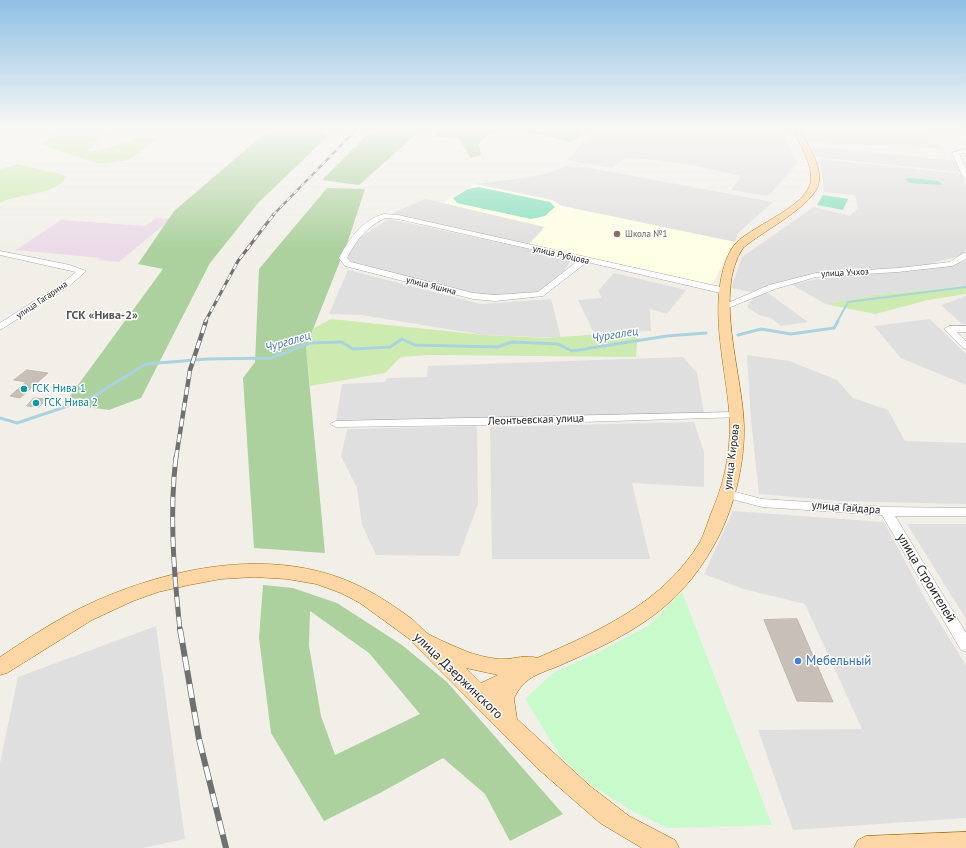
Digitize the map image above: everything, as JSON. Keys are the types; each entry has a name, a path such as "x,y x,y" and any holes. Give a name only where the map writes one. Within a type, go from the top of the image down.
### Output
{"main road":[{"name":"улица Кирова","path":"477,694 597,641 629,624 671,591 687,573 705,547 728,494 736,444 737,415 727,348 725,291 733,254 752,234 798,205 812,191 816,184 812,170"},
{"name":"улица Дзержинского","path":"0,667 35,644 98,608 129,594 200,575 253,571 300,574 346,588 368,599 421,638 511,728 584,796 614,820 667,848"},
{"path":"421,638 478,665 500,668 522,666 557,658"},
{"path":"511,728 504,712 504,698 510,685 521,674"},
{"path":"866,848 966,844"}],"street":[{"name":"улица Яшина","path":"398,217 383,216 364,229 350,242 343,258 348,264 473,296 495,298 540,294 584,260"},
{"name":"улица Рубцова","path":"398,217 725,291"},
{"name":"улица Гагарина","path":"0,253 70,266 82,271 59,289 0,327"},
{"name":"улица Учхоз","path":"726,306 772,287 816,275 898,270 952,264 966,255"},
{"path":"966,329 949,329 966,346"},
{"name":"Леонтьевская улица","path":"336,424 484,422 737,415"},
{"name":"улица Гайдара","path":"728,494 762,503 886,511 966,512"},
{"name":"улица Строителей","path":"886,511 966,646"},
{"path":"0,674 35,644"}],"shaded area":[{"path":"557,170 599,170 773,202 738,233 735,242 562,206 552,200 475,184 549,173"},
{"path":"713,170 792,170 768,196 731,190 741,176"},
{"path":"821,170 920,170 962,174 966,188 966,249 961,256 935,262 931,265 902,269 836,270 789,281 752,292 731,288 742,257 814,207 850,216 858,208 855,195 824,192"},
{"path":"937,170 960,170 961,172"},
{"name":"Школа №1","path":"475,184 552,200 562,206 735,242 711,286 528,245 545,227 443,203"},
{"path":"425,199 545,227 528,245 391,214"},
{"path":"156,218 171,219 119,262 98,260 101,258 16,250 61,220 145,226"},
{"path":"389,219 556,255 570,261 565,270 549,285 532,295 479,295 374,270 346,260 359,238"},
{"path":"966,261 966,286 875,295 825,304 791,284 842,275 951,265"},
{"path":"348,270 481,304 551,299 561,338 484,335 361,315 329,314"},
{"path":"614,273 686,290 667,314 650,309 651,331 594,333 578,300 602,298 598,291"},
{"path":"765,291 808,322 781,326 771,318 759,315 747,307 753,298"},
{"path":"966,296 966,324 962,324 941,305"},
{"path":"930,319 966,354 966,385 901,358 874,326"},
{"path":"747,355 789,361 837,380 853,398 888,410 905,441 966,443 966,504 840,501 759,494 751,420"},
{"path":"683,357 697,373 704,413 336,420 342,384 385,382 387,378 427,377 428,366"},
{"path":"694,422 704,452 704,487 632,483 650,559 492,559 490,427"},
{"path":"477,426 478,504 459,556 376,555 362,525 357,488 341,456 347,429"},
{"path":"733,511 884,522 929,606 966,665 966,818 793,830 758,730 862,729 805,604 743,589 704,574"},
{"path":"907,524 966,524 966,619"},
{"path":"156,626 185,839 143,848 0,848 0,763 18,677"}],"green space":[{"path":"0,170 41,170 67,176 54,188 17,197 0,203"},
{"path":"223,170 293,170 258,203 210,263 141,398 109,410 64,404 163,269 138,264 174,211"},
{"path":"332,170 376,170 359,185 322,180"},
{"path":"909,178 938,181 943,185 910,183 905,180"},
{"path":"479,187 550,202 555,207 545,216 531,219 457,203 453,198 468,189"},
{"path":"327,188 365,189 348,241 306,347 325,553 254,548 243,378 255,362 259,269"},
{"path":"823,195 848,199 843,210 817,205"},
{"path":"966,286 966,294 928,300 875,314 825,304 875,295"},
{"path":"331,319 484,335 547,338 638,331 636,357 429,355 401,357 385,373 310,386 306,347 314,328"},
{"path":"263,585 293,588 337,603 402,645 447,682 563,814 510,841 485,794 443,758 380,793 324,821 271,733 259,638","holes":["310,611 369,653 420,714 335,755 321,716 309,646"]},
{"path":"682,592 772,825 667,828 630,810 590,784 560,756 525,699 553,673 599,652 649,625"}],"building":[{"name":"ГСК Нива 1","path":"27,370 48,373 20,398 10,396 26,382 14,380"},
{"name":"ГСК Нива 2","path":"34,398 46,399 39,407 27,406"},
{"name":"Мебельный","path":"797,619 833,702 797,701 764,620"}],"waterway":[{"name":"Чургалец","path":"837,322 848,302 966,287"},
{"name":"Чургалец","path":"738,335 761,329 791,334 834,328 838,321"},
{"name":"Чургалец","path":"0,418 17,423 89,399 146,364 207,359 271,358 310,343 342,342 353,349 390,347 402,339 415,345 497,347 512,342 558,344 572,351 667,336 706,333"}],"railway":[{"path":"273,215 317,170"},
{"path":"205,322 238,261 274,214"},
{"path":"176,458 190,370 206,321"},
{"path":"176,457 173,500 173,544 180,630"},
{"path":"180,629 199,739 226,848"}],"place":[{"name":"Школа №1","path":"617,234"},
{"name":"ГСК Нива 1","path":"24,389"},
{"name":"ГСК Нива 2","path":"36,403"},
{"name":"Мебельный","path":"798,661"}],"district":[{"name":"ГСК «Нива-2»","path":"102,316"}]}
